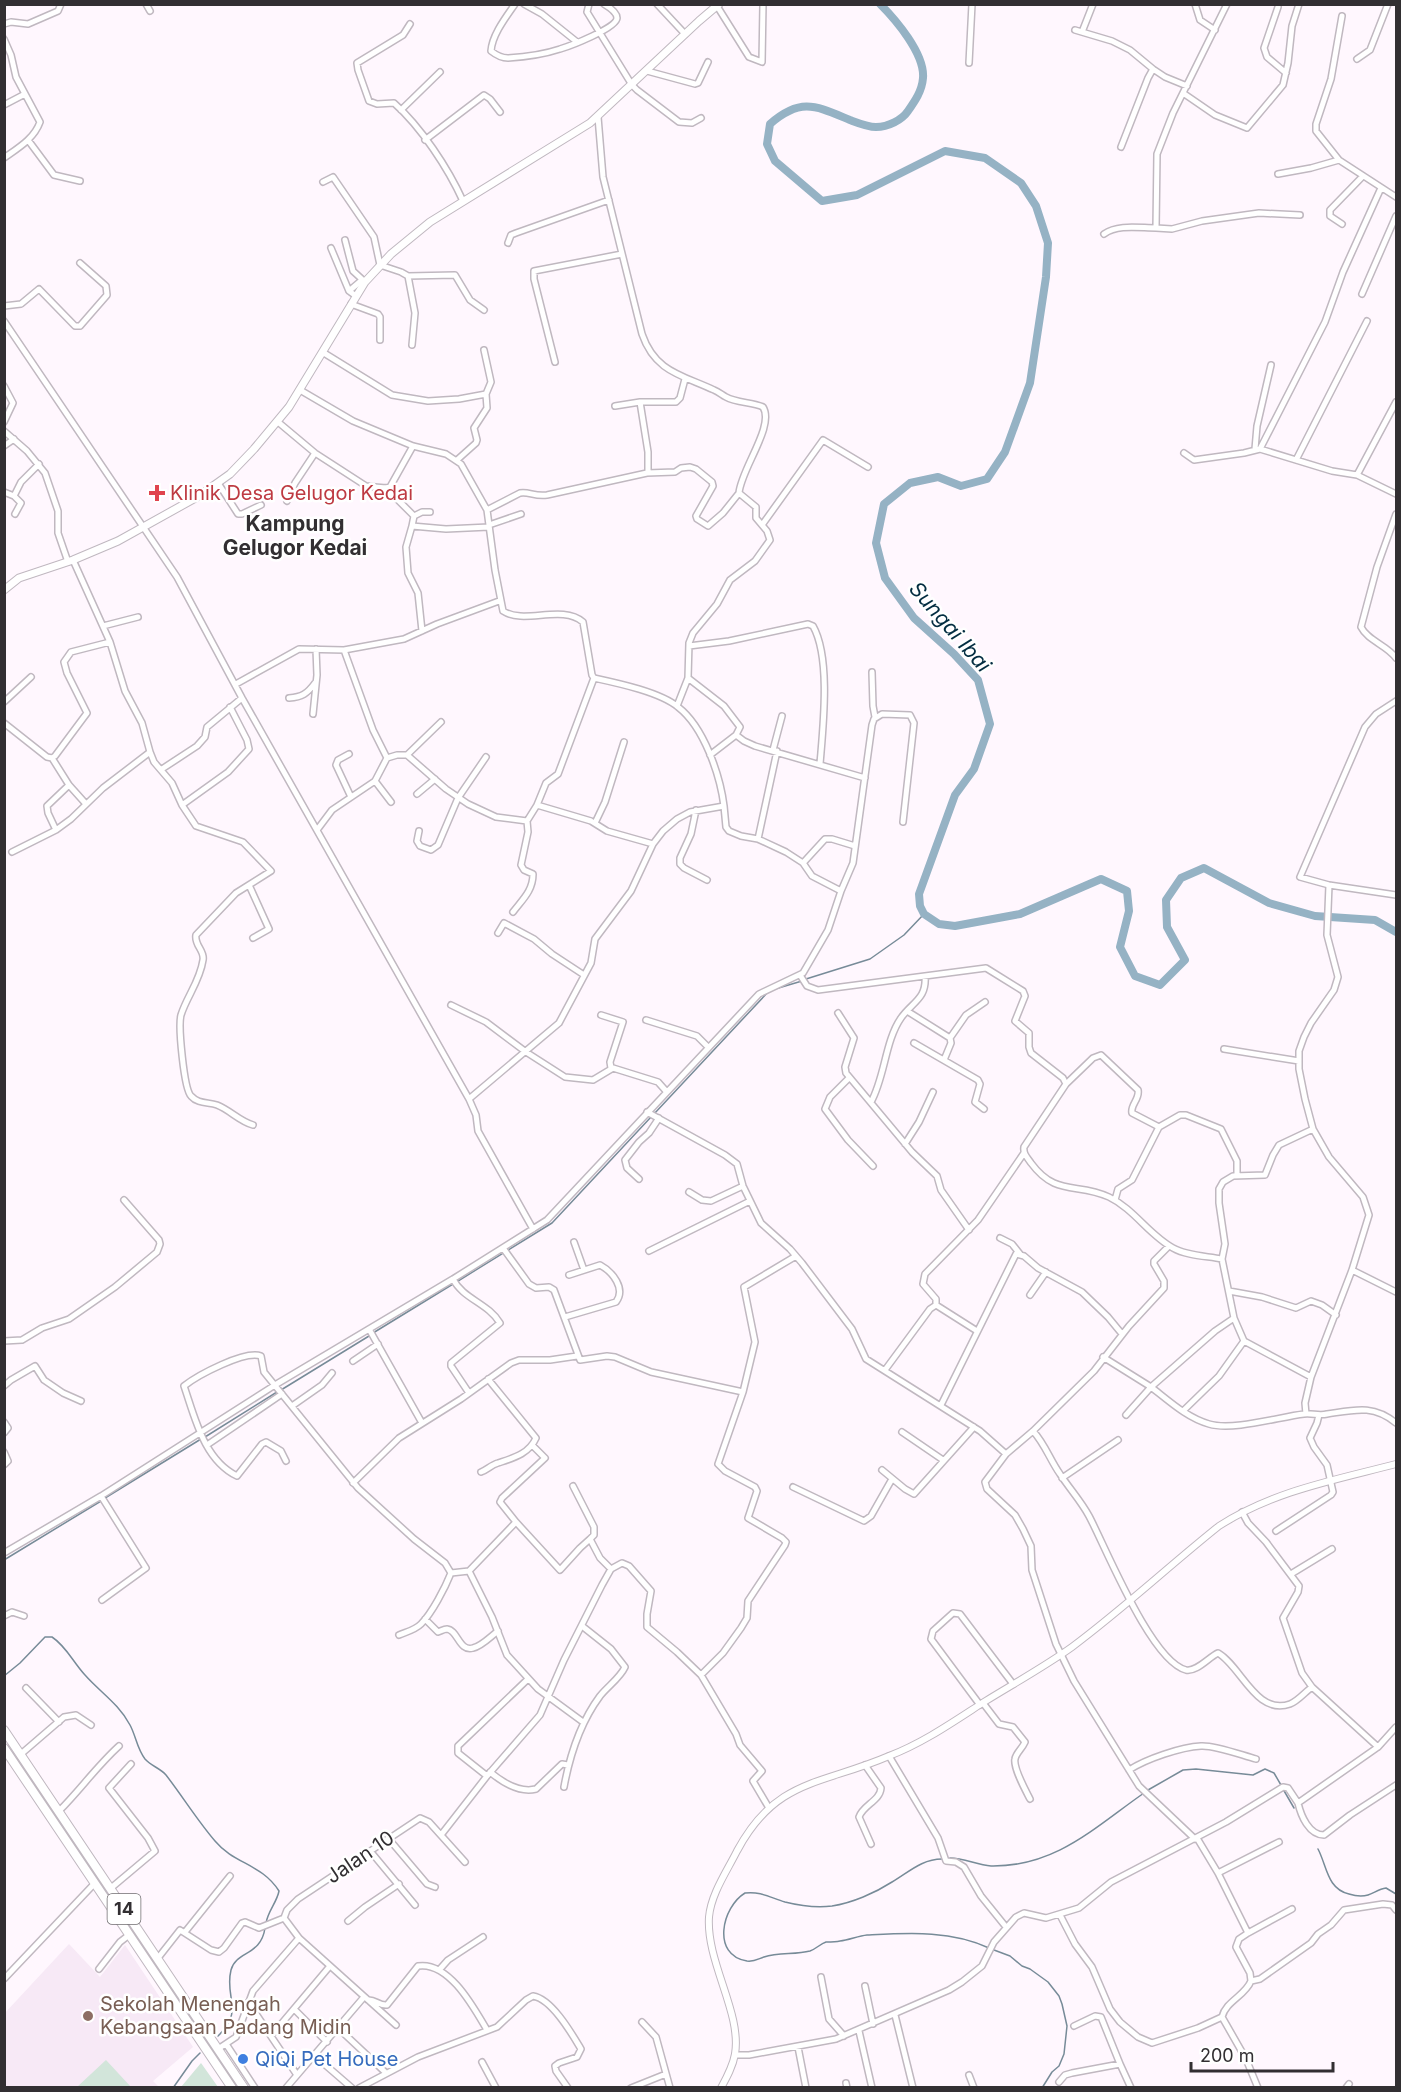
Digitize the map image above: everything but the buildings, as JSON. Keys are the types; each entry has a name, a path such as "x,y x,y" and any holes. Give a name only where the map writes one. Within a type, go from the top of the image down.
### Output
{"highway":[{"name":"14","path":"4,1730 158,1958 222,2046 244,2088"},
{"name":"14","path":"4,1748 232,2088"},
{"path":"56,1825 55,1816 59,1811"}],"main road":[{"path":"4,590 19,578 70,561 132,534 218,483 235,470 278,422 300,390 324,353 363,281 430,222 598,117 718,5"}],"street":[{"path":"4,24 11,22 28,24 58,11 61,4"},
{"path":"146,4 150,11"},
{"path":"515,4 500,26 491,46 491,51 498,56 507,58 545,53 600,33 616,22 617,18 616,14 604,4"},
{"path":"524,4 542,14 577,42"},
{"path":"590,4 587,12 632,85 678,122 692,123 701,118"},
{"path":"657,4 685,34"},
{"path":"718,5 749,57 762,62 763,4"},
{"path":"969,63 972,4"},
{"path":"1082,32 1093,4"},
{"path":"1195,4 1200,20 1215,30"},
{"path":"1156,228 1156,158 1183,93 1227,4"},
{"path":"1183,93 1215,115 1247,128 1280,89 1286,73 1292,26 1299,4"},
{"path":"1357,59 1370,50 1388,4"},
{"path":"1278,7 1264,48 1267,57 1286,73"},
{"path":"1342,16 1331,79 1316,131 1339,160 1396,197"},
{"path":"410,24 403,35 356,65 369,101 377,104 394,103 401,110 453,180 463,201"},
{"path":"1075,30 1112,41 1130,50 1160,75 1187,86"},
{"path":"4,39 14,72 40,122 28,140 4,158"},
{"path":"647,71 694,84 698,83 708,62"},
{"path":"1121,147 1153,69"},
{"path":"401,110 440,72"},
{"path":"4,105 25,94"},
{"path":"425,140 484,95 500,112"},
{"path":"487,510 523,492 535,496 547,495 648,473 670,473 690,466 711,482 712,489 696,516 708,526 723,513 739,493 741,480 766,425 766,412 763,407 727,398 716,390 685,379 667,369 645,344 603,177 598,117"},
{"path":"28,140 56,177 80,181"},
{"path":"1278,174 1339,160"},
{"path":"323,182 333,177 340,185 374,237 380,265 408,276 454,275 470,300 484,310"},
{"path":"1342,224 1330,216 1330,210 1363,177"},
{"path":"1257,449 1324,322 1343,272 1381,188"},
{"path":"508,243 509,238 516,233 609,200"},
{"path":"1104,234 1125,227 1172,229 1202,221 1258,213 1300,215"},
{"path":"1362,294 1396,216"},
{"path":"345,240 352,271 363,281 349,291"},
{"path":"331,248 349,291 356,297"},
{"path":"555,362 534,271 622,254"},
{"path":"4,306 21,304 39,289 75,326 80,326 108,291 106,286 80,263"},
{"path":"408,276 415,313 412,345"},
{"path":"351,304 378,314 380,340"},
{"path":"4,321 7,330 177,577 236,684 240,699 469,1099 476,1115 478,1131 533,1229"},
{"path":"1296,460 1367,321"},
{"path":"457,460 476,443 474,428 487,408 486,394 491,382 484,350"},
{"path":"324,353 392,395 431,401 486,394"},
{"path":"1257,449 1257,426 1271,365"},
{"path":"615,406 640,402 678,401 685,379"},
{"path":"4,386 14,403 4,422"},
{"path":"300,390 353,421 413,446 446,454 457,460 466,471 487,510 502,611 507,614 560,615 579,619 585,626 591,672 594,678 558,774 546,783 527,821 528,828 521,865 524,870 533,874 533,880 525,898 513,912"},
{"path":"640,402 648,452 648,473"},
{"path":"1357,475 1396,402"},
{"path":"278,422 315,453 362,484 387,489 414,516"},
{"path":"4,431 45,472 57,511 58,533 110,642 125,691 142,723 154,762 172,783 182,805 196,826 243,842 271,871 241,889 228,900 196,935 196,942 203,959 195,986 179,1021 186,1082 190,1095 198,1101 217,1105 240,1120 253,1125"},
{"path":"4,446 14,439"},
{"path":"762,525 823,440 868,467"},
{"path":"387,489 413,446"},
{"path":"1184,453 1194,460 1257,449 1332,471 1357,475 1396,494"},
{"path":"287,501 295,483 315,453"},
{"path":"14,496 21,482 39,464"},
{"path":"218,483 238,514 261,506"},
{"path":"4,492 14,496 21,503 15,514"},
{"path":"678,706 688,678 689,646 693,633 717,604 730,580 755,561 768,543 770,536 756,518 756,507 739,493"},
{"path":"414,516 422,512 430,512"},
{"path":"412,526 446,529 489,526 521,514"},
{"path":"1396,514 1377,567 1361,627 1364,633 1388,648 1396,658"},
{"path":"414,516 406,547 408,573 418,593 422,631"},
{"path":"236,684 295,650 303,648 344,650 404,639 500,601"},
{"path":"103,626 138,617"},
{"path":"689,646 729,641 808,624 813,626 822,654 824,712 820,764"},
{"path":"49,757 87,713 65,666 66,658 71,652 110,642"},
{"path":"313,714 316,649"},
{"path":"344,650 375,734 387,758"},
{"path":"802,979 828,930 853,863 875,717 872,672"},
{"path":"4,702 31,677"},
{"path":"594,678 632,687 678,706 695,728 710,755 720,780 726,827 729,831 758,839 804,863 812,876 841,891"},
{"path":"688,678 717,701 740,727 736,735 710,755"},
{"path":"289,698 302,697 316,682"},
{"path":"162,769 201,743 207,727 240,699"},
{"path":"1396,701 1376,714 1365,727 1300,877 1329,885 1396,895"},
{"path":"182,805 228,772 249,749 231,705"},
{"path":"875,717 890,714 910,716 913,719 903,822"},
{"path":"758,839 782,716"},
{"path":"317,830 332,810 375,781 387,758 407,754 441,722"},
{"path":"4,723 49,757 86,804"},
{"path":"736,735 750,745 865,778"},
{"path":"595,823 605,802 624,742"},
{"path":"12,852 56,830 103,788 150,752"},
{"path":"349,754 338,760 336,765 351,797"},
{"path":"407,754 458,798 496,817 527,821"},
{"path":"419,831 418,844 426,849 434,848 440,841 458,798 486,757"},
{"path":"417,794 435,778"},
{"path":"375,781 391,802"},
{"path":"56,830 47,806 69,785"},
{"path":"537,805 595,823 607,831 653,844"},
{"path":"469,1099 559,1023 591,963 596,939 631,891 653,844 677,819 696,810 724,807"},
{"path":"696,810 691,834 680,858 680,864 707,880"},
{"path":"804,863 825,839 832,838 855,846"},
{"path":"249,885 269,929 253,938"},
{"path":"1306,1414 1305,1403 1311,1377 1336,1315 1369,1220 1368,1207 1363,1197 1329,1157 1313,1129 1299,1061 1299,1051 1307,1028 1334,990 1338,977 1327,926 1329,885"},
{"path":"498,933 504,923 534,939 584,975"},
{"path":"802,979 811,988 819,990 986,968 1023,991 1025,996 1015,1021 1029,1033 1031,1053 1063,1078 1066,1084"},
{"path":"871,1102 877,1091 900,1019 924,993 925,976"},
{"path":"4,1553 204,1439 369,1329 454,1280 554,1214 666,1091 759,994 767,988 802,979"},
{"path":"944,1060 951,1043 950,1038 966,1016 985,1002"},
{"path":"451,1005 486,1022 526,1052 568,1078 595,1080 611,1068"},
{"path":"907,1011 950,1038"},
{"path":"838,1013 855,1038 845,1067 849,1078 905,1144 937,1176 941,1190 969,1230"},
{"path":"601,1015 622,1022 610,1062 611,1068"},
{"path":"646,1020 697,1036 708,1047"},
{"path":"914,1043 978,1080 980,1084 975,1102 984,1109"},
{"path":"1224,1049 1299,1061"},
{"path":"936,1305 936,1299 924,1284 924,1277 983,1212 1024,1153 1024,1147 1066,1084 1093,1058 1101,1055 1138,1090 1132,1113 1159,1127"},
{"path":"611,1068 658,1082 666,1091"},
{"path":"849,1078 830,1098 825,1109 848,1140 873,1166"},
{"path":"905,1144 919,1122 933,1092"},
{"path":"648,1112 737,1164 743,1186 761,1223 796,1256 852,1329 864,1357 974,1427 1006,1454"},
{"path":"1114,1200 1118,1189 1132,1180 1159,1127 1180,1115 1218,1126 1223,1131 1237,1161 1237,1175"},
{"path":"639,1179 627,1167 625,1160 649,1133 658,1118"},
{"path":"1311,1377 1244,1341 1234,1318 1222,1259 1225,1244 1218,1193 1223,1182 1237,1175 1258,1177 1265,1175 1279,1144 1313,1129"},
{"path":"1024,1153 1035,1167 1053,1183 1096,1192 1114,1200 1134,1214 1169,1246 1183,1252 1222,1259"},
{"path":"689,1192 702,1200 711,1201 743,1186"},
{"path":"4,1341 22,1340 42,1328 76,1315 115,1287 157,1252 159,1240 124,1200"},
{"path":"649,1251 750,1201"},
{"path":"1000,1238 1012,1244 1020,1254 1046,1272 1088,1296 1122,1334"},
{"path":"574,1242 584,1270"},
{"path":"1169,1246 1154,1261 1164,1281 1164,1288 1122,1334 1094,1371 1006,1454 985,1482 987,1488 1018,1519 1031,1546 1035,1579 1060,1654 1139,1786 1196,1838 1218,1873 1248,1933"},
{"path":"503,1248 529,1284 536,1288 549,1287 554,1290 577,1356 583,1360 599,1357 615,1358 651,1372 743,1392"},
{"path":"941,1405 1014,1257 1020,1254"},
{"path":"701,1675 723,1653 741,1628 747,1618 748,1601 786,1542 748,1518 757,1491 755,1486 725,1471 718,1464 750,1370 755,1338 750,1326 744,1287 796,1256"},
{"path":"565,1317 616,1302 619,1299 621,1287 605,1268 598,1265 569,1275"},
{"path":"1352,1270 1396,1292"},
{"path":"1030,1295 1046,1272"},
{"path":"454,1280 458,1289 484,1305 500,1323 451,1363 469,1394"},
{"path":"1229,1291 1262,1297 1296,1308 1311,1301 1322,1305 1336,1315"},
{"path":"936,1305 977,1331"},
{"path":"885,1370 930,1309 936,1305"},
{"path":"1126,1415 1151,1387 1215,1331 1234,1318"},
{"path":"369,1329 422,1423"},
{"path":"1183,1411 1219,1376 1244,1341"},
{"path":"353,1361 378,1344"},
{"path":"286,1461 281,1451 266,1442 237,1476 218,1462 204,1439 184,1386 229,1361 256,1354 261,1356 264,1372 353,1483 414,1539 445,1563 451,1573"},
{"path":"353,1483 399,1438 469,1394 516,1360 550,1360 577,1356"},
{"path":"1103,1357 1151,1387 1183,1411 1200,1421 1216,1425 1350,1410 1373,1410 1386,1415 1396,1424"},
{"path":"4,1386 35,1366 44,1380 63,1393 81,1401"},
{"path":"292,1406 322,1386 332,1373"},
{"path":"481,1472 494,1464 512,1460 536,1441 536,1436 488,1379"},
{"path":"204,1439 279,1390"},
{"path":"1276,1531 1331,1496 1333,1490 1326,1463 1310,1438 1319,1415"},
{"path":"4,1422 8,1428 4,1432"},
{"path":"882,1470 914,1494 974,1427"},
{"path":"1033,1431 1088,1514 1124,1590 1173,1662 1185,1669 1193,1670 1218,1653 1230,1662 1255,1692 1264,1700 1276,1705 1293,1702 1312,1688"},
{"path":"902,1432 943,1460"},
{"path":"1062,1478 1118,1440"},
{"path":"532,1445 545,1458 502,1498 500,1503 560,1570 594,1535 594,1527 573,1486"},
{"path":"4,1452 8,1461 4,1465"},
{"path":"721,2088 735,2055 733,2023 711,1945 710,1912 714,1897 748,1832 759,1817 806,1784 889,1756 937,1732 1060,1654 1131,1601 1215,1529 1242,1512 1272,1498 1396,1464"},
{"path":"793,1487 864,1521 871,1516 892,1479"},
{"path":"101,1497 146,1568 102,1600"},
{"path":"1242,1512 1248,1523 1291,1574 1299,1589 1283,1618 1302,1673 1312,1688 1378,1748"},
{"path":"451,1573 469,1571 516,1522"},
{"path":"590,1539 598,1554 611,1569"},
{"path":"1291,1574 1332,1549"},
{"path":"465,1862 441,1835 488,1774 537,1720 564,1660 611,1569 625,1563 650,1588 647,1627 701,1675 736,1734 740,1745 762,1771 753,1781 769,1808"},
{"path":"469,1571 507,1655 528,1679 583,1722"},
{"path":"399,1635 420,1626 451,1573"},
{"path":"4,1616 16,1612 24,1616"},
{"path":"1013,1684 960,1614 953,1613 933,1631 931,1639 981,1704 999,1724 1013,1727 1024,1742 1022,1749 1016,1755 1015,1764 1030,1799"},
{"path":"425,1619 438,1632 449,1629 462,1645 469,1648 475,1648 498,1631"},
{"path":"564,1787 568,1765 583,1722 599,1697 625,1667 611,1649 582,1626"},
{"path":"528,1679 458,1746 459,1753 488,1774 516,1788 530,1790 536,1789 562,1764 568,1765"},
{"path":"26,1688 59,1722"},
{"path":"21,1754 64,1717 74,1715 92,1725"},
{"path":"1298,1803 1378,1748 1396,1727"},
{"path":"59,1811 82,1789 98,1765 119,1746"},
{"path":"1130,1770 1174,1752 1200,1746 1256,1759"},
{"path":"889,1756 938,1838 946,1861 956,1862 964,1867 981,1896 1006,1927"},
{"path":"111,1888 155,1851 148,1838 109,1788 131,1764"},
{"path":"866,1765 881,1788 881,1792 863,1809 859,1817 871,1844"},
{"path":"735,2055 798,2047 844,2036 895,2015 962,1982 982,1966 990,1949 1006,1927 1022,1914 1046,1918 1079,1908 1111,1882 1196,1838 1283,1788 1288,1788 1312,1831 1318,1835 1324,1835 1396,1785"},
{"name":"Jalan 10","path":"284,1918 287,1910 298,1899 420,1818 429,1822 441,1835"},
{"path":"388,1838 427,1884 435,1887"},
{"path":"1218,1873 1234,1867 1279,1842"},
{"path":"371,1852 415,1905"},
{"path":"185,1932 230,1876"},
{"path":"4,1979 95,1883"},
{"path":"348,1921 399,1884"},
{"path":"1251,1981 1260,1979 1311,1943 1344,1910 1383,1904 1392,1905 1396,1910"},
{"path":"1060,1915 1075,1944 1092,1967 1110,2009 1120,2022 1138,2037 1152,2043 1222,2018 1228,2006 1246,1991 1251,1981 1250,1973 1236,1947 1239,1939 1292,1909"},
{"path":"158,1958 178,1931 185,1932 218,1953 225,1948 242,1923 245,1922 256,1928 284,1918 299,1938 396,2025"},
{"path":"99,1969 120,1942 129,1935"},
{"path":"440,1969 448,1960 483,1937"},
{"path":"255,2088 222,2046 238,2034 253,1992 299,1938"},
{"path":"271,2036 330,1966"},
{"path":"366,1999 383,2006 418,1966 440,1969 462,1992 487,2030"},
{"path":"821,1977 829,2019 844,2036"},
{"path":"865,1986 873,2024"},
{"path":"359,2088 385,2072 418,2057 503,2023 533,1996 541,1998 560,2016 581,2049 577,2056 555,2066 568,2088"},
{"path":"286,2088 366,1999"},
{"path":"248,2001 297,2075"},
{"path":"294,2009 327,2042"},
{"path":"895,2015 913,2088"},
{"path":"1074,2026 1095,2016 1101,2017 1131,2087"},
{"path":"1222,2018 1246,2059 1258,2088"},
{"path":"642,2022 656,2037 670,2088"},
{"path":"338,2028 385,2072"},
{"path":"859,2031 872,2088"},
{"path":"798,2047 806,2088"},
{"path":"315,2056 352,2088"},
{"path":"482,2062 496,2088"},
{"path":"1059,2082 1065,2075 1120,2064"},
{"path":"631,2088 666,2074"},
{"path":"969,2075 974,2088"}],"shaded area":[{"name":"Sekolah Menengah Kebangsaan Padang Midin","path":"69,1944 100,1977 125,1945 193,2047 153,2081 159,2087 5,2087 4,2014"}],"green space":[{"path":"106,2060 131,2087 77,2087"},
{"path":"201,2063 218,2087 181,2087"}],"waterway":[{"name":"Sungai Ibai","path":"880,4 901,28 919,59 923,78 920,92 913,103 898,120 876,127 860,124 818,108 800,107 791,110 770,124 767,144 775,161 822,201 857,195 945,151 985,158 1021,183 1036,206 1048,243 1046,277 1030,383 1005,452 987,479 961,486 938,477 910,483 884,504 876,543 885,578 914,618 954,654 978,680 990,724 974,769 955,795 919,894 920,906 924,914 939,924 955,926 1020,914 1101,879 1127,891 1129,911 1120,947 1135,976 1160,985 1185,960 1167,927 1166,900 1181,878 1204,868 1269,903 1315,916 1375,920 1396,932"},
{"path":"806,979 870,959 904,935 924,914"},
{"path":"775,989 802,981"},
{"path":"654,1114 768,992"},
{"path":"458,1281 552,1223 651,1117"},
{"path":"373,1333 453,1284"},
{"path":"281,1390 369,1336"},
{"path":"205,1437 277,1392"},
{"path":"105,1498 201,1439"},
{"path":"4,1560 101,1501"},
{"path":"4,1676 45,1637 52,1637 57,1641 85,1675 120,1711 130,1725 145,1759 166,1775 215,1841 231,1855 264,1875 279,1891 266,1923"},
{"path":"1148,1790 1183,1770 1196,1769 1253,1775 1265,1769 1274,1773 1281,1785"},
{"path":"1283,1789 1294,1808"},
{"path":"950,1858 991,1866 1014,1865 1035,1860 1074,1843 1144,1793"},
{"path":"1318,1849 1332,1882 1342,1891 1363,1896 1386,1888 1396,1894"},
{"path":"942,1859 928,1861 863,1897 832,1906 803,1906 761,1894 745,1893 737,1900 726,1919 724,1941 728,1950 736,1957 747,1961 770,1955 810,1951 826,1942 867,1935 914,1933 945,1935 989,1948"},
{"path":"218,2036 226,2027 232,2011 231,1970 238,1959 259,1944 265,1928"},
{"path":"994,1950 1010,1956 1048,1982 1062,2004 1067,2026 1064,2054 1059,2066 1052,2072 1042,2088"},
{"path":"173,2088 200,2053"}],"place":[{"name":"Klinik Desa Gelugor Kedai","path":"157,493"},
{"name":"Sekolah Menengah Kebangsaan Padang Midin","path":"88,2016"},
{"name":"QiQi Pet House","path":"243,2059"}],"district":[{"name":"Kampung Gelugor Kedai","path":"295,536"}]}
